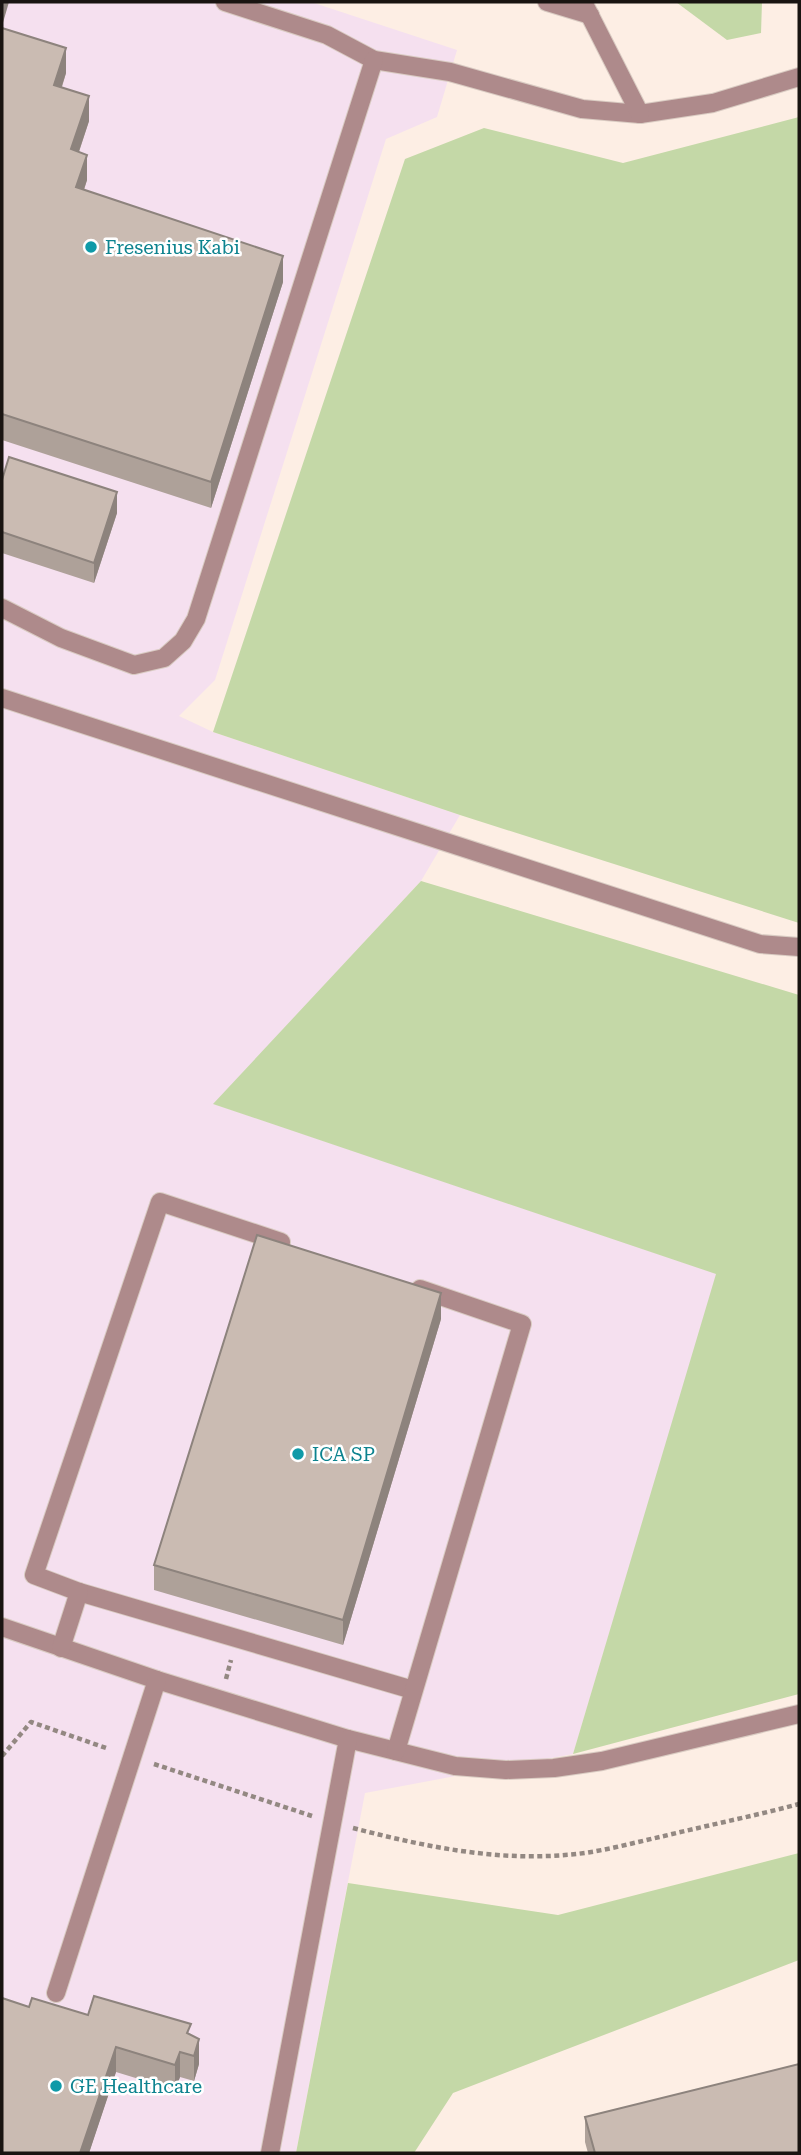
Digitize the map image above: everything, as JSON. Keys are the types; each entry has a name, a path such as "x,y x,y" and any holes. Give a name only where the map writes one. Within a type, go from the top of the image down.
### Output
{"lane":[{"path":"225,2 327,35 374,60 450,72 582,109 640,114 713,103 799,77"},
{"path":"547,2 587,8 640,114"},
{"path":"2,608 61,638 134,665 164,658 183,641 196,620 374,60"},
{"path":"2,698 760,944 799,947"},
{"path":"302,1250 160,1202 34,1575 79,1591 413,1690"},
{"path":"396,1751 522,1324 405,1284"},
{"path":"61,1648 79,1591"},
{"path":"2,1627 220,1700 348,1739 455,1766 554,1768 602,1761 799,1714"},
{"path":"56,1993 156,1680"},
{"path":"270,2153 348,1739"}],"path":[{"path":"220,1700 237,1638"},
{"path":"2,1755 31,1722 332,1822 411,1843 459,1851 516,1855 565,1855 615,1847 799,1804"}],"shaded area":[{"path":"2,2 311,2 457,50 437,117 386,139 215,680 179,716 213,732 460,815 421,881 214,1104 717,1274 573,1754 365,1793 296,2153 2,2153"}],"green space":[{"path":"676,2 762,2 761,33 727,40"},
{"path":"799,117 799,923 460,815 213,732 405,159 484,128 623,163"},
{"path":"421,881 799,995 799,1694 573,1754 716,1274 213,1104"},
{"path":"799,1853 799,1960 453,2093 414,2153 296,2153 348,1883 558,1915"}],"building":[{"name":"Fresenius Kabi","path":"2,28 66,48 54,85 89,96 71,149 87,155 76,187 283,256 211,482 2,414"},
{"path":"9,457 117,492 94,563 2,532 2,480"},
{"name":"ICA SP","path":"257,1235 441,1293 343,1620 154,1565"},
{"name":"GE Healthcare","path":"94,1996 191,2024 187,2033 199,2039 194,2056 180,2052 175,2065 116,2047 80,2153 2,2153 2,1998 29,2007 32,1998 88,2015"},
{"path":"799,2064 799,2153 595,2153 585,2117"}],"place":[{"name":"Fresenius Kabi","path":"91,247"},
{"name":"ICA SP","path":"298,1454"},
{"name":"GE Healthcare","path":"56,2086"}]}
